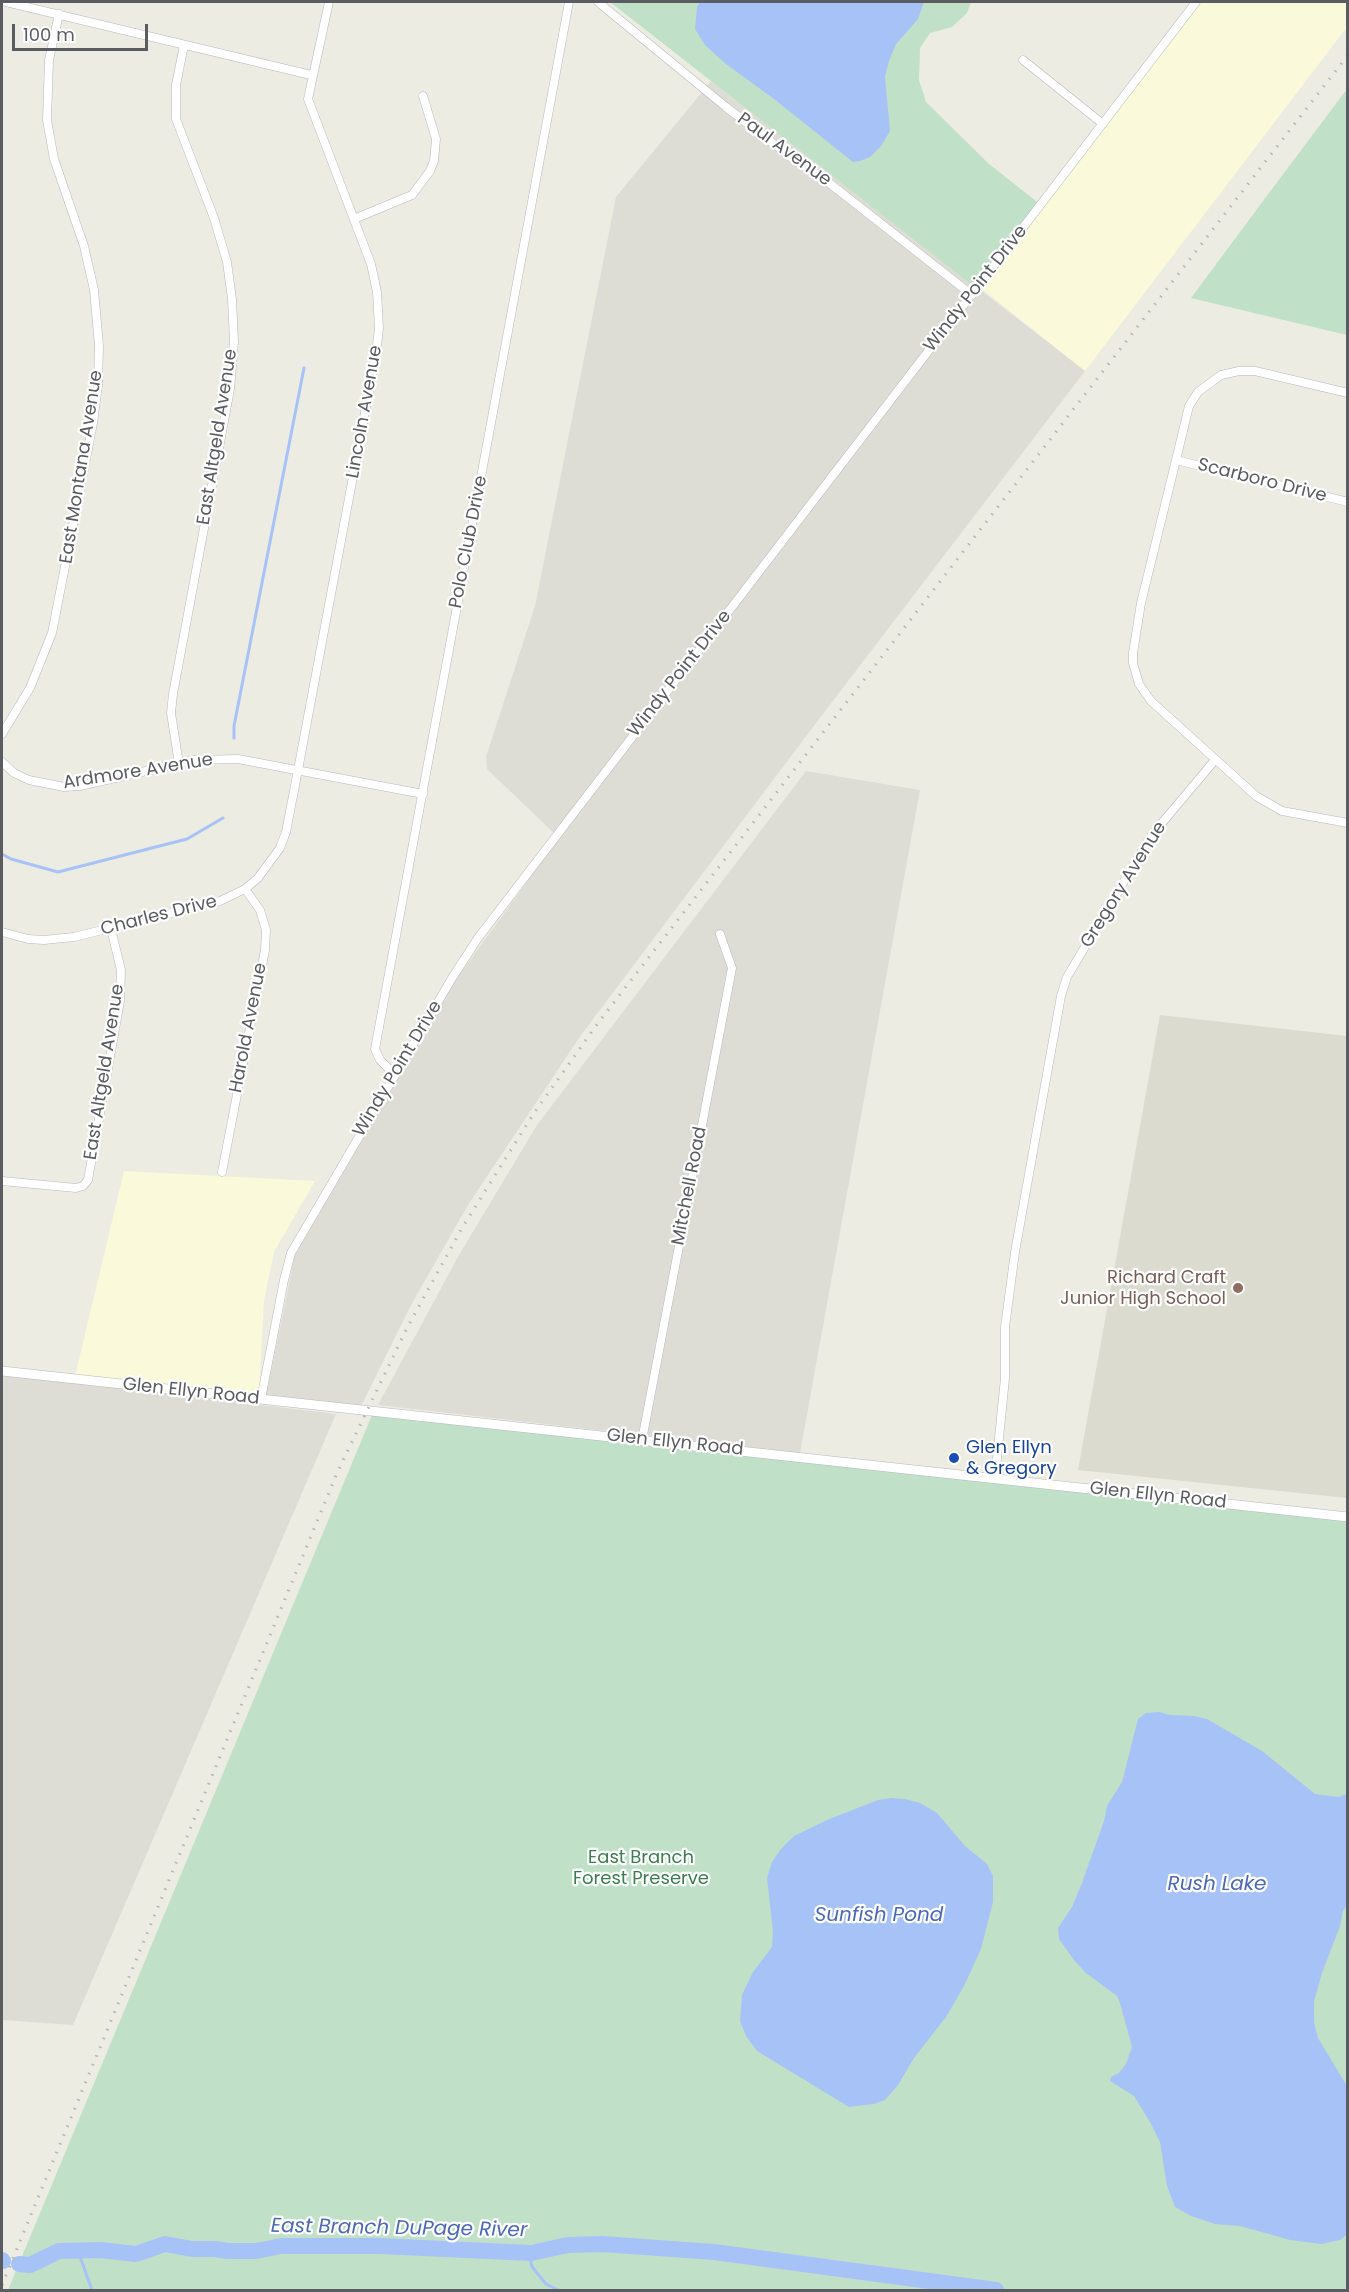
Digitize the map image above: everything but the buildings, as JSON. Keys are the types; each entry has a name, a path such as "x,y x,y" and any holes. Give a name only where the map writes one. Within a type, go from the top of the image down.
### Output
{"street":[{"path":"6,2 311,75"},
{"name":"Lincoln Avenue","path":"286,832 378,342 379,320 375,282 365,246 308,99 311,75 328,2"},
{"name":"Polo Club Drive","path":"395,1075 380,1060 375,1049 566,2"},
{"name":"Paul Avenue","path":"598,2 726,107 801,165 819,175 972,295"},
{"name":"Windy Point Drive","path":"261,1399 291,1253 452,978 508,897 1196,2"},
{"name":"East Montana Avenue","path":"2,734 30,688 52,633 93,423 98,385 99,330 92,281 84,246 54,159 47,120 47,77 59,14"},
{"name":"East Altgeld Avenue","path":"179,764 171,713 173,694 230,389 234,342 227,262 217,226 176,119 176,86 184,45"},
{"path":"1023,60 1102,124"},
{"path":"354,219 412,195 430,171 434,160 436,139 423,96"},
{"path":"1347,393 1255,371 1239,371 1221,375 1204,386 1189,406 1138,615 1133,663 1139,684 1151,701 1267,804 1282,811 1347,823"},
{"name":"Scarboro Drive","path":"1176,460 1347,502"},
{"name":"Ardmore Avenue","path":"2,762 14,773 29,780 64,787 80,786 194,760 238,759 423,794"},
{"name":"Gregory Avenue","path":"995,1478 1005,1378 1005,1327 1014,1252 1061,996 1067,977 1151,836 1215,760"},
{"name":"Charles Drive","path":"2,932 27,939 74,937 220,901 245,889 271,863 286,832"},
{"name":"Harold Avenue","path":"222,1172 265,951 266,930 260,910 245,889"},
{"name":"East Altgeld Avenue","path":"2,1181 76,1188 83,1186 88,1180 120,1001 121,969 111,929"},
{"name":"Mitchell Road","path":"642,1440 732,968 720,934"},
{"name":"Glen Ellyn Road","path":"2,1371 1347,1517"}],"shaded area":[{"path":"1200,2 1347,2 1347,27 1085,371 982,289"},
{"path":"711,81 1085,371 581,1035 468,1205 411,1305 361,1406 266,1396 295,1255 454,982 559,838 487,769 486,757 535,606 616,197"},
{"path":"806,771 920,790 800,1453 378,1405 459,1255 537,1125"},
{"path":"1160,1015 1347,1036 1347,1498 1078,1470"},
{"path":"124,1171 315,1181 274,1252 264,1301 259,1395 75,1376"},
{"path":"2,1374 336,1414 73,2025 2,2020"}],"green space":[{"path":"610,2 971,2 967,13 952,27 930,33 920,48 919,80 926,102 989,164 1041,205 972,285"},
{"path":"1347,89 1347,335 1191,298 1263,201"},
{"name":"East Branch Forest Preserve","path":"372,1415 1347,1520 1347,2290 8,2290"}],"water":[{"path":"700,2 924,2 918,19 896,44 889,61 885,77 890,131 881,146 870,157 853,162 726,64 705,45 695,29 697,7"},
{"name":"Rush Lake","path":"1159,1712 1207,1719 1262,1751 1315,1794 1338,1797 1347,1794 1347,1905 1343,1911 1314,2002 1314,2022 1318,2038 1347,2086 1347,2235 1340,2240 1322,2244 1290,2240 1240,2226 1215,2224 1191,2216 1175,2207 1167,2186 1160,2142 1150,2122 1134,2096 1110,2081 1111,2077 1119,2073 1126,2064 1132,2047 1117,1996 1086,1973 1059,1939 1058,1928 1072,1907 1104,1821 1107,1806 1122,1782 1138,1719 1146,1713"},
{"name":"Sunfish Pond","path":"891,1798 920,1803 937,1813 965,1846 987,1864 993,1876 993,1902 981,1949 964,1986 946,2017 885,2100 874,2104 849,2107 757,2051 746,2036 740,2021 742,1995 753,1972 772,1947 773,1932 767,1878 772,1862 781,1849 794,1836 827,1820 878,1800"}],"waterway":[{"path":"234,738 234,726 304,368"},
{"path":"2,854 11,859 58,872 187,839 223,818"},
{"name":"East Branch DuPage River","path":"19,2264 30,2265 59,2251 100,2250 136,2254 165,2244 192,2249 228,2251 256,2251 281,2246 380,2246 531,2253 568,2245 602,2244 714,2252 996,2290"},
{"path":"78,2251 92,2290"},
{"path":"531,2253 533,2268 546,2284 558,2290"}],"railway":[{"path":"2,2285 337,1473 407,1328 462,1228 534,1113 598,1023 1348,55"}],"place":[{"name":"Richard Craft Junior High School","path":"1238,1288"},
{"name":"Glen Ellyn & Gregory","path":"954,1458"}]}
